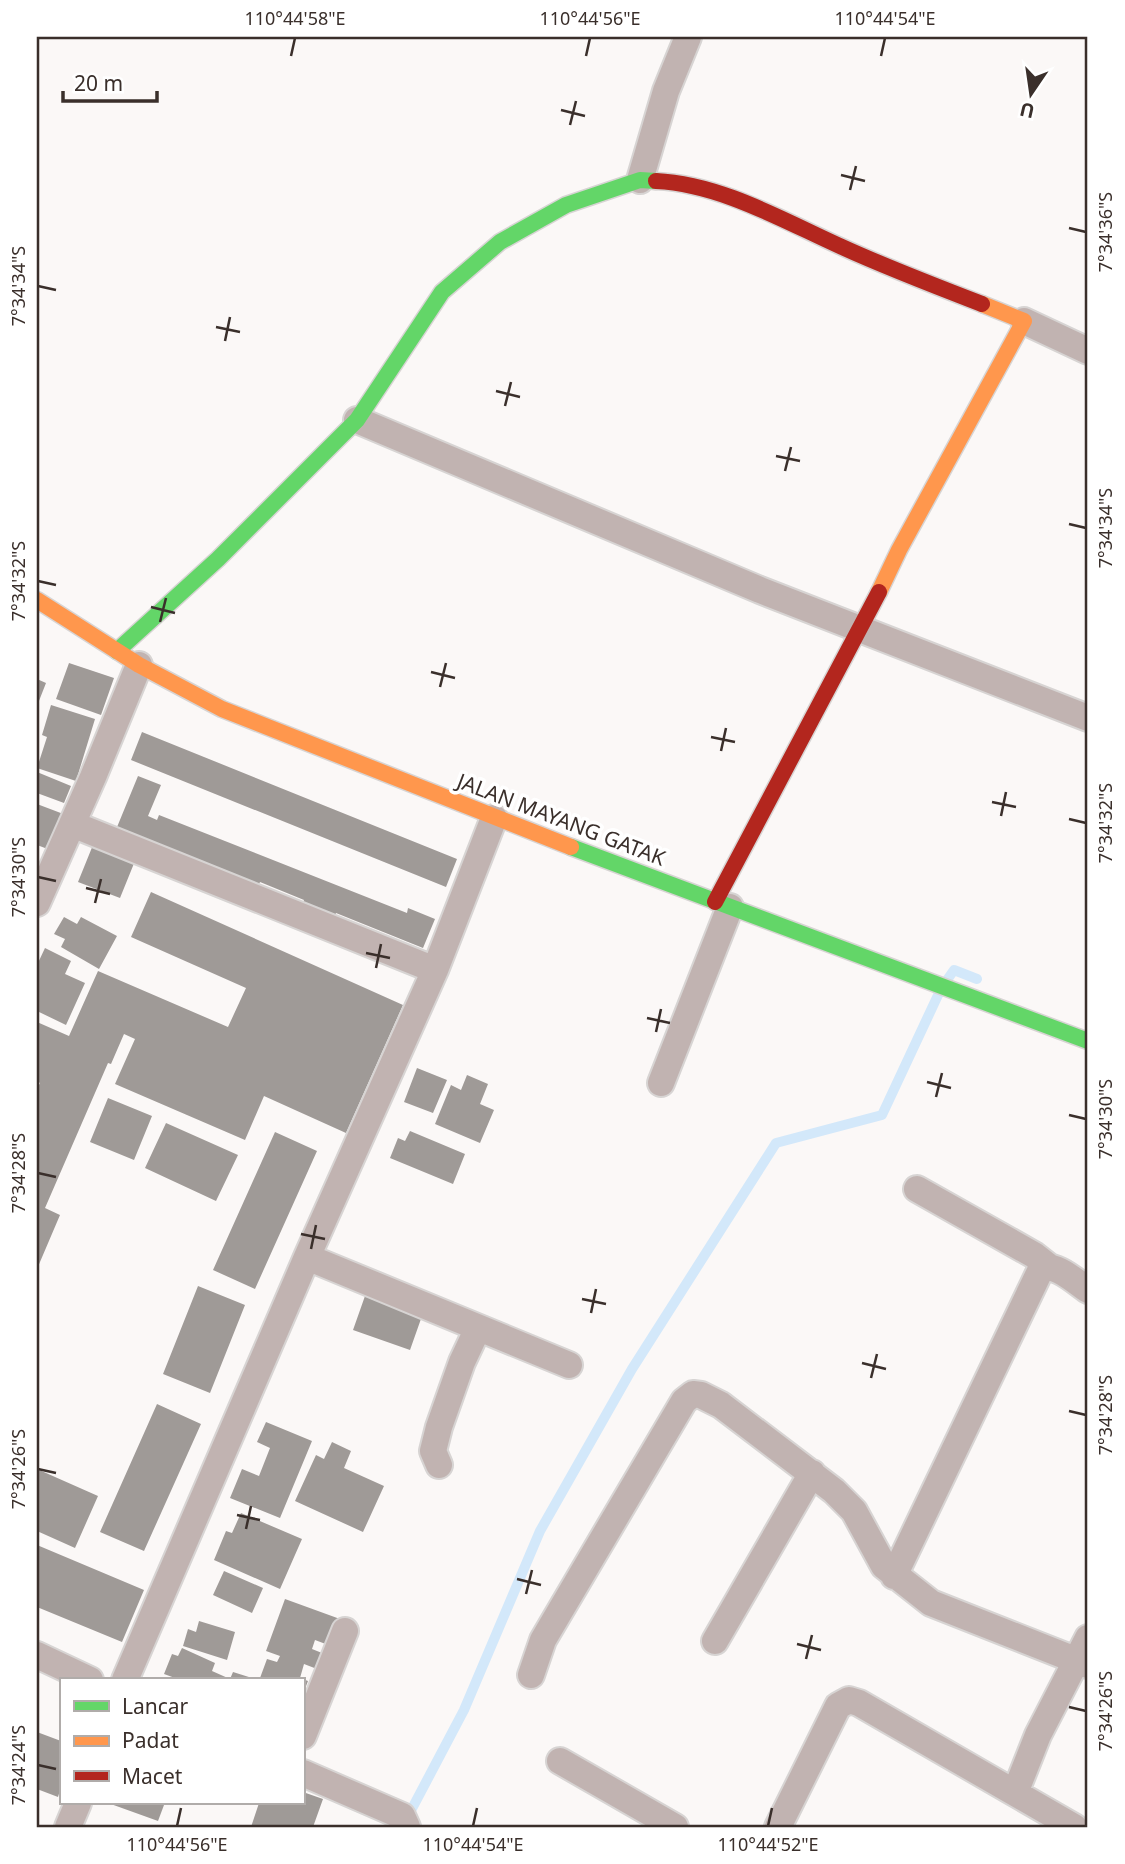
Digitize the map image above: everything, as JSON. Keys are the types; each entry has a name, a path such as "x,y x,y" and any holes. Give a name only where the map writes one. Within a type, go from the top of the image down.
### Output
{"street":[{"path":"640,180 666,92 688,37"},
{"path":"37,903 72,824 128,658 218,559 357,420 442,292 500,242 566,205 640,180 680,182 713,192 812,233 879,264 1024,321 1088,351"},
{"path":"661,1083 722,904 898,550 1024,321"},
{"path":"357,420 760,590 1088,718"},
{"name":"JALAN MAYANG GATAK","path":"37,600 128,658 222,709 495,818 1088,1041"},
{"path":"126,1678 307,1257 435,970 495,818"},
{"path":"72,824 435,970"},
{"path":"917,1189 1034,1255 1088,1290"},
{"path":"307,1257 569,1365"},
{"path":"894,1576 1041,1269 1048,1266"},
{"path":"439,1465 433,1451 439,1427 478,1328"},
{"path":"531,1675 543,1640 684,1401 689,1394 701,1395 721,1405 834,1491 854,1511 880,1559 894,1576 931,1603 1085,1655 1038,1735 1015,1793"},
{"path":"715,1640 812,1473"},
{"path":"304,1734 345,1631"},
{"path":"37,1656 86,1678"},
{"path":"778,1827 838,1706 849,1700 859,1703 1074,1827"},
{"path":"559,1761 675,1827"},
{"path":"304,1773 402,1816 407,1827"},
{"path":"68,1827 78,1804"}],"building":[{"path":"69,663 114,678 101,715 56,699"},
{"path":"37,679 46,683 37,706"},
{"path":"51,705 95,719 76,781 37,768 47,737 42,735"},
{"path":"142,732 457,859 446,887 131,760"},
{"path":"37,772 71,786 64,803 37,793"},
{"path":"138,776 161,785 148,816 157,820 159,815 407,913 408,908 435,919 423,948 336,913 333,921 301,908 304,900 260,882 256,891 229,880 232,874 195,859 194,864 115,832"},
{"path":"37,804 66,815 53,851 37,845"},
{"path":"95,840 137,856 120,898 78,882"},
{"path":"151,892 403,1005 346,1133 264,1096 245,1140 115,1084 135,1039 124,1034 111,1064 108,1063 45,1208 60,1215 37,1269 37,1089 40,1083 37,1081 37,1022 69,1036 98,971 228,1027 246,988 131,937"},
{"path":"64,917 77,924 81,917 117,936 99,969 61,947 65,939 54,934"},
{"path":"45,948 71,961 65,974 85,983 66,1025 37,1011 37,965"},
{"path":"417,1068 447,1080 433,1113 404,1102"},
{"path":"467,1075 488,1084 480,1104 494,1110 480,1143 435,1124 451,1085 461,1090"},
{"path":"108,1098 152,1116 134,1160 90,1142"},
{"path":"166,1123 238,1155 216,1201 145,1168"},
{"path":"410,1131 465,1154 453,1184 390,1158 398,1138 405,1141"},
{"path":"275,1132 317,1151 255,1289 213,1270"},
{"path":"198,1286 245,1305 210,1393 163,1374"},
{"path":"365,1296 422,1316 410,1350 353,1330"},
{"path":"157,1404 201,1424 144,1551 100,1532"},
{"path":"266,1422 312,1441 280,1518 230,1498 242,1469 259,1476 270,1448 257,1442"},
{"path":"332,1442 351,1451 344,1468 384,1486 363,1532 295,1501 316,1455 324,1459"},
{"path":"37,1469 98,1496 75,1548 37,1531"},
{"path":"241,1513 302,1539 280,1589 214,1560 226,1531 232,1533"},
{"path":"37,1545 144,1590 122,1642 37,1607"},
{"path":"224,1571 263,1588 252,1613 213,1595"},
{"path":"285,1599 340,1619 331,1646 315,1640 312,1649 322,1653 317,1669 304,1664 300,1678 260,1678 267,1659 277,1662 280,1656 266,1651"},
{"path":"199,1621 235,1632 227,1660 183,1646 188,1629 196,1632"},
{"path":"182,1648 215,1663 212,1671 228,1678 175,1678 164,1674 172,1654 178,1656"},
{"path":"233,1672 252,1678 230,1678"},
{"path":"37,1732 60,1741 60,1790 58,1797 37,1789"},
{"path":"304,1792 323,1799 313,1827 251,1827 259,1804 304,1804"},
{"path":"111,1804 164,1805 158,1821"}],"waterway":[{"path":"947,980 954,970 977,979"},
{"path":"406,1820 464,1710 540,1531 632,1369 776,1143 882,1115 939,993"}],"traffic: fast":[{"path":"117,651 218,559 357,420 442,292 500,242 566,205 640,180 656,181"},
{"path":"571,847 1088,1041"}],"traffic: slow":[{"path":"879,592 899,550 1024,321 982,304"},
{"path":"37,600 139,665 222,709 571,847"}],"traffic: jam":[{"path":"656,181 704,189 752,205 842,247 982,304"},
{"path":"715,902 879,592"}]}
